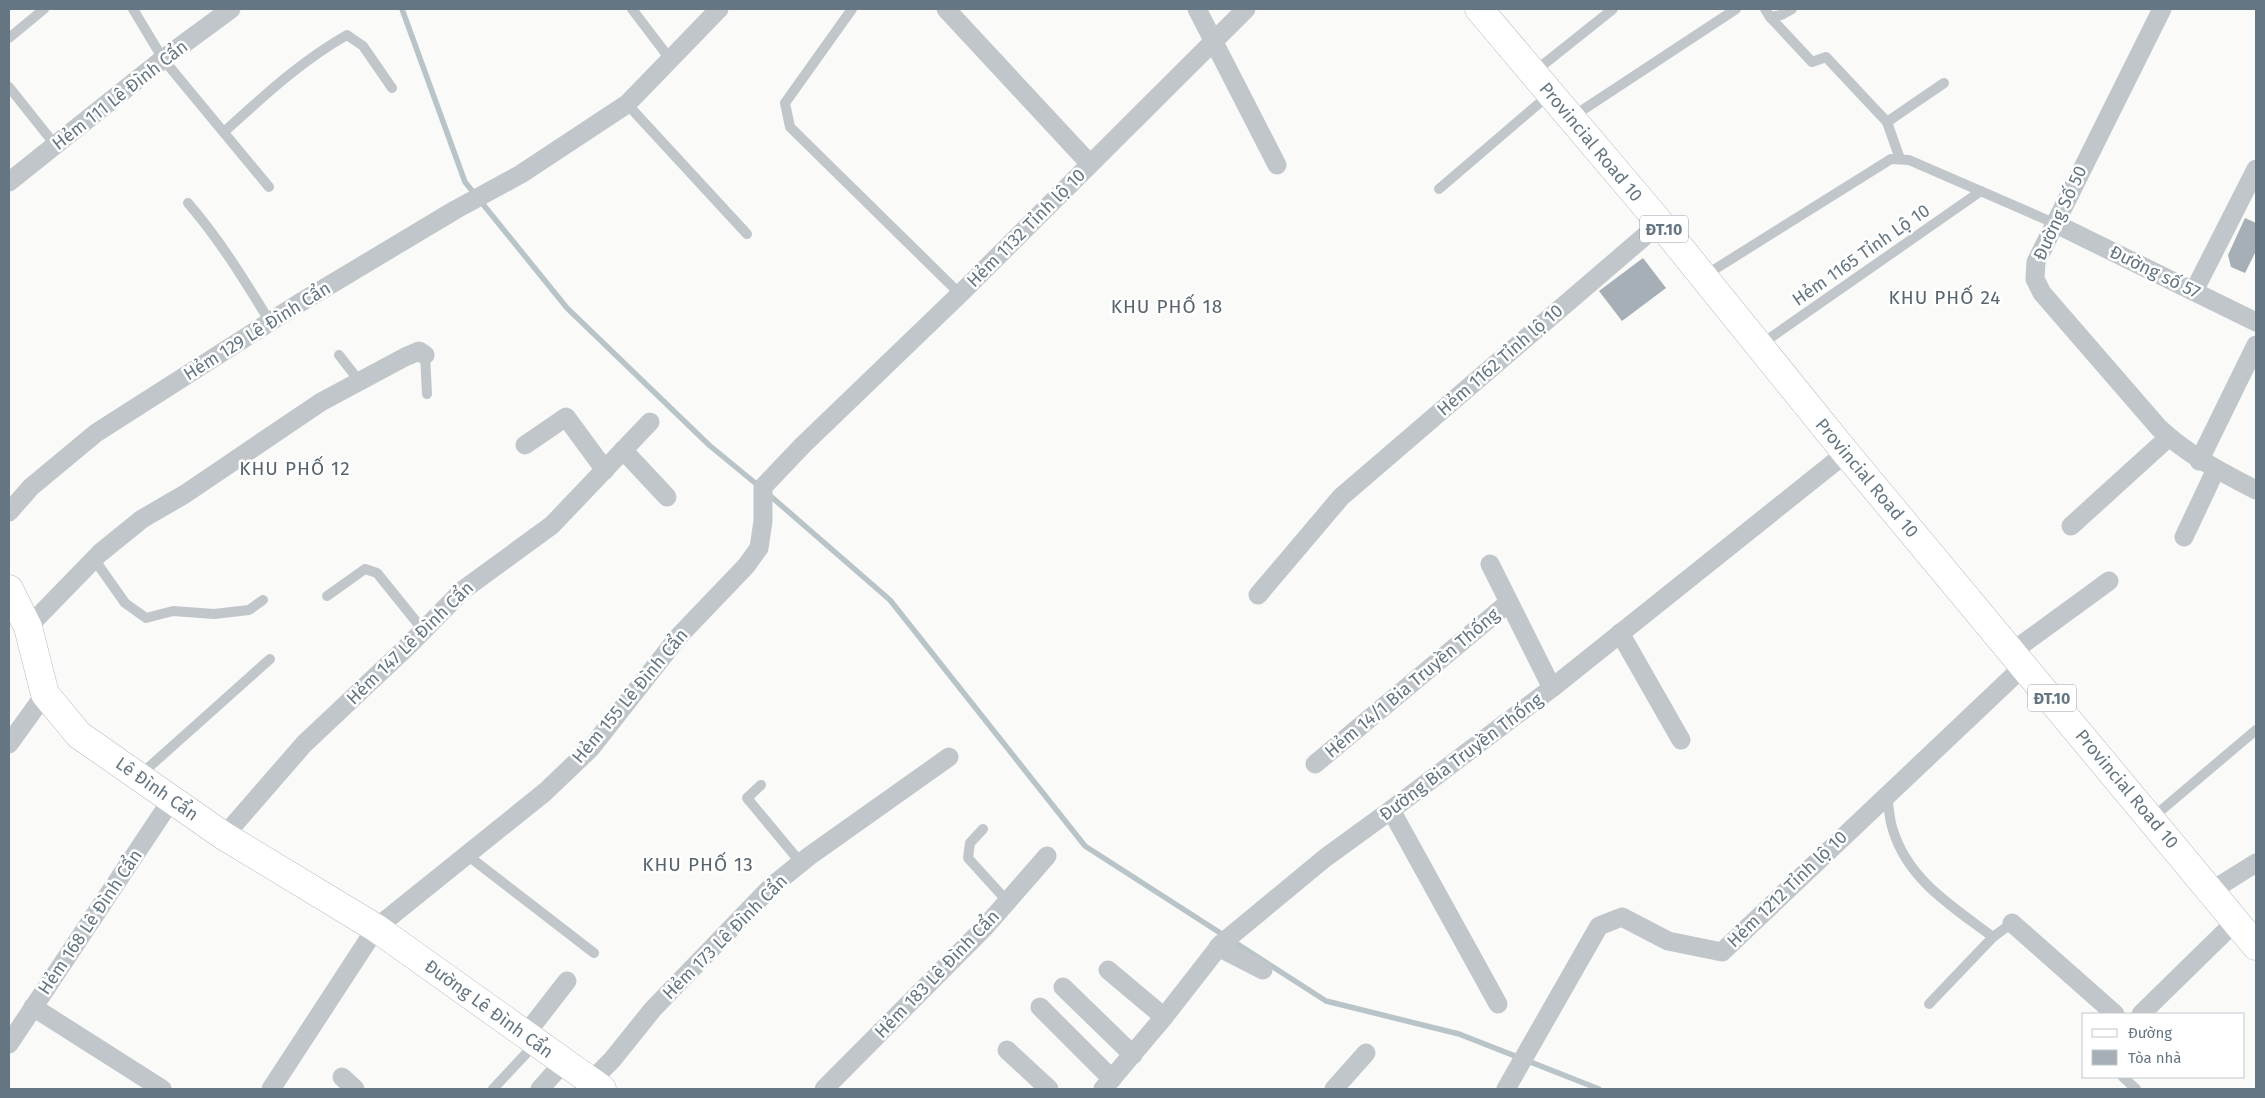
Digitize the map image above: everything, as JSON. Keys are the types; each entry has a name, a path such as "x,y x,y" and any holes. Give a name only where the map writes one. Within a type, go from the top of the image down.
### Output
{"main road":[{"name":"Provincial Road 10","path":"1479,9 1572,117 1704,276 1846,452 2250,937"},
{"name":"Lê Đình Cẩn","path":"9,589 28,628 45,694 79,735 224,836 376,928"},
{"name":"Đường Lê Đình Cẩn","path":"376,928 564,1062 592,1087"}],"street":[{"name":"Hẻm 111 Lê Đình Cẩn","path":"9,182 164,59 231,9"},
{"name":"Hẻm 129 Lê Đình Cẩn","path":"9,512 31,487 96,433 270,322 455,210 521,174 627,104 719,9"},
{"path":"946,9 1090,164"},
{"path":"1197,9 1214,38 1278,165"},
{"name":"Hẻm 1132 Tỉnh lộ 10","path":"803,445 960,294 1214,38 1246,9"},
{"name":"Đường Số 50","path":"2162,9 2054,223 2036,262 2035,278 2037,285 2169,438 2199,460 2256,490"},
{"path":"2194,291 2256,169"},
{"name":"Hẻm 1162 Tỉnh lộ 10","path":"1258,595 1340,498 1660,223"},
{"name":"Đường số 57","path":"2054,223 2256,322"},
{"path":"2199,460 2256,346"},
{"path":"28,628 94,559 142,519 185,494 321,402 405,356 419,351 425,355"},
{"path":"524,445 566,417 605,470"},
{"name":"Hẻm 147 Lê Đình Cẩn","path":"224,836 304,744 463,590 552,525 650,422"},
{"path":"2071,526 2169,438"},
{"name":"Hẻm 155 Lê Đình Cẩn","path":"271,1089 376,928 545,792 592,748 679,636 746,566 759,548 763,521 763,487 803,445"},
{"path":"623,450 667,498"},
{"name":"Đường Bia Truyền Thống","path":"1108,1084 1164,1017 1220,945 1324,858 1391,810 1552,688 1846,452"},
{"path":"2184,537 2216,469"},
{"path":"1490,564 1552,688"},
{"name":"Hẻm 1212 Tỉnh lộ 10","path":"1506,1089 1599,926 1622,917 1668,941 1722,952 1886,794 2019,658 2109,581"},
{"name":"Hẻm 14/1 Bia Truyền Thống","path":"1315,764 1508,603"},
{"path":"1620,632 1681,740"},
{"path":"9,744 45,694"},
{"name":"Hẻm 173 Lê Đình Cẩn","path":"592,1087 653,1009 771,887 801,863 949,757"},
{"name":"Hẻm 168 Lê Đình Cẩn","path":"9,1044 172,799"},
{"path":"1391,810 1498,1004"},
{"name":"Hẻm 183 Lê Đình Cẩn","path":"824,1089 985,927 1047,856"},
{"path":"2211,891 2256,862"},
{"path":"2012,923 2114,1013"},
{"path":"2141,1013 2250,937"},
{"path":"1220,945 1263,970"},
{"path":"1108,970 1164,1017"},
{"path":"531,1039 567,981"},
{"path":"1063,987 1133,1055"},
{"path":"33,1007 162,1089"},
{"path":"1040,1007 1108,1084"},
{"path":"1007,1050 1050,1089"},
{"path":"1334,1089 1366,1053"},
{"path":"540,1089 564,1062"}],"lane":[{"path":"9,38 44,9"},
{"path":"133,9 164,59 269,187"},
{"path":"632,9 670,59"},
{"path":"852,9 785,103 790,127 960,294"},
{"path":"1534,73 1613,9"},
{"path":"1572,117 1736,9"},
{"path":"1768,13 1781,15 1792,9"},
{"path":"1768,13 1812,62 1826,57 1887,122 1900,158"},
{"path":"224,131 282,79 322,50 347,35 363,46 392,88"},
{"path":"1887,122 1944,82"},
{"path":"9,87 56,146"},
{"path":"1439,189 1551,94"},
{"path":"627,104 747,234"},
{"path":"1704,276 1891,159 1900,158 1908,160 2054,223"},
{"name":"Hẻm 1165 Tỉnh Lộ 10","path":"1760,346 1980,191"},
{"path":"188,203 204,221 270,322"},
{"path":"339,355 360,382"},
{"path":"425,355 426,394"},
{"path":"94,559 125,603 146,618 173,611 214,614 249,610 263,600"},
{"path":"327,596 366,569 377,573 423,630"},
{"path":"138,776 270,659"},
{"path":"2151,818 2256,730"},
{"path":"760,785 747,798 801,863"},
{"path":"1886,794 1893,830 1910,864 1932,892 1993,937"},
{"path":"983,829 970,843 968,858 1007,901"},
{"path":"467,855 594,953"},
{"path":"1929,1004 1993,937 2012,923"},
{"path":"492,1089 531,1039"},
{"path":"2124,1078 2136,1089"}],"building":[{"path":"2245,218 2256,223 2256,251 2245,273 2231,267 2228,255"},
{"path":"1643,258 1666,288 1622,321 1599,291"}],"waterway":[{"path":"402,9 465,182 567,308 709,445 760,487"},
{"path":"767,493 890,600 1085,846 1326,1001 1459,1034 1599,1089"}],"district":[{"name":"KHU PHỐ 24","path":"1945,297"},
{"name":"KHU PHỐ 18","path":"1167,306"},
{"name":"KHU PHỐ 12","path":"295,468"},
{"name":"KHU PHỐ 13","path":"698,864"}]}
